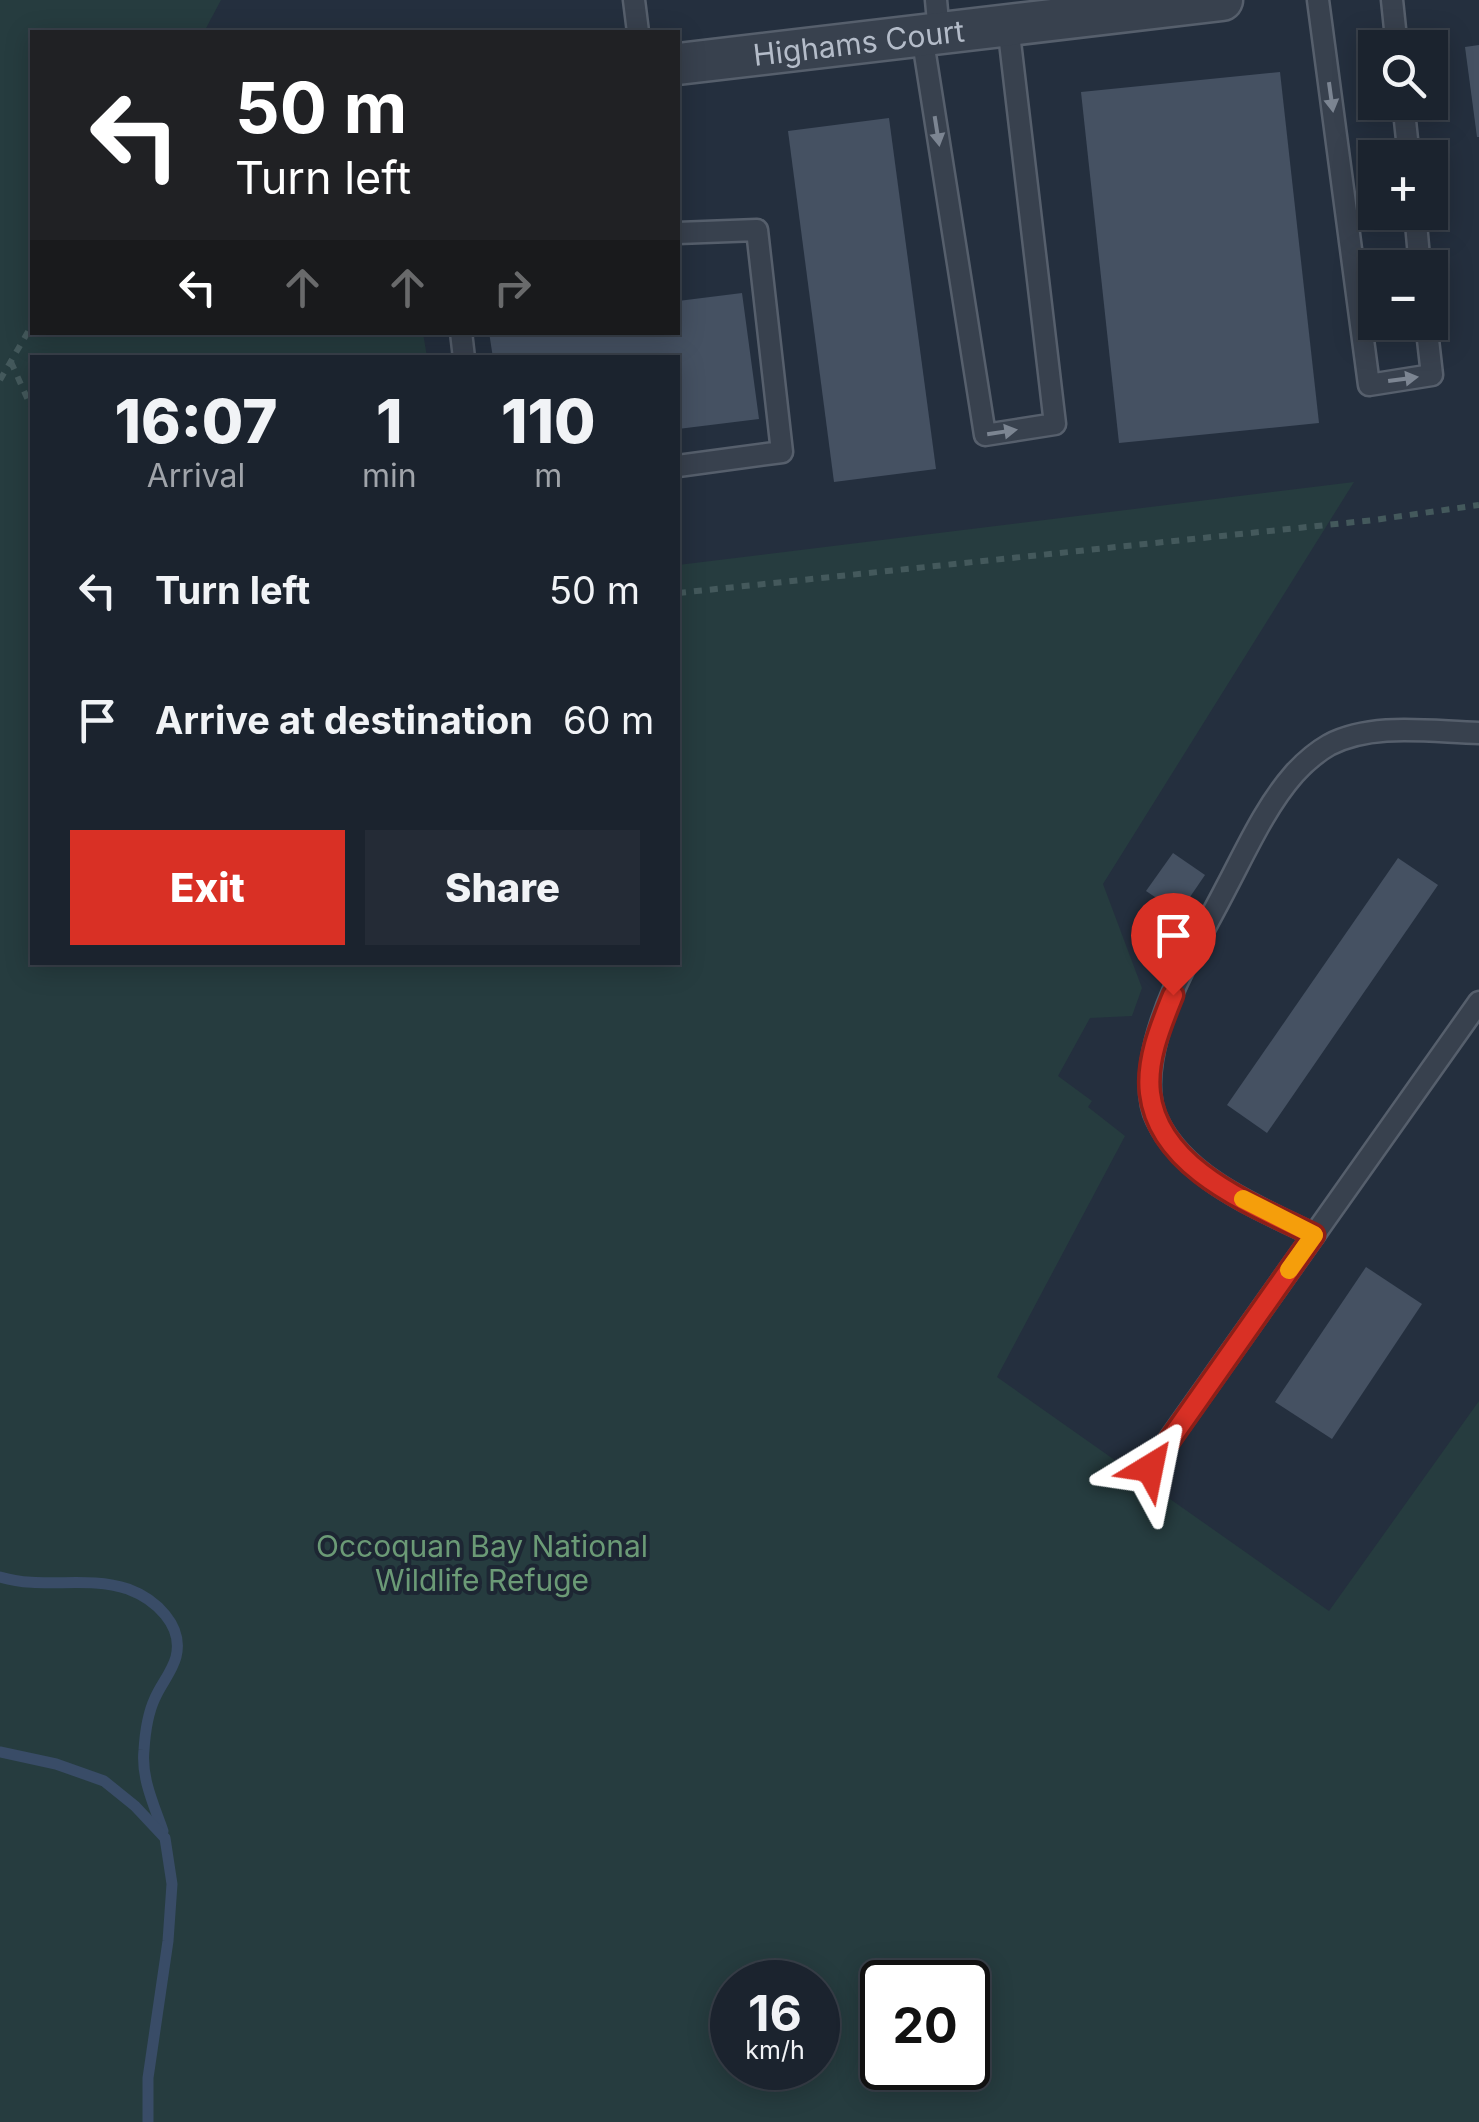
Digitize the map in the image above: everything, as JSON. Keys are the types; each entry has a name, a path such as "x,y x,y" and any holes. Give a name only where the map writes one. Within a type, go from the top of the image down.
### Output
{"street":[{"name":"Highams Court","path":"680,64 932,23 1008,25 1136,5 1222,0"}],"lane":[{"path":"634,0 638,30"},
{"path":"1318,0 1358,301"},
{"path":"1392,0 1396,30"},
{"path":"932,23 984,435 1055,424 1008,25"},
{"path":"680,233 757,230 782,452 680,466"},
{"path":"1363,340 1369,384 1432,375 1428,340"},
{"path":"1314,1235 1198,1170 1170,1143 1155,1117 1149,1090 1152,1059 1163,1020 1183,970 1257,830 1291,777 1310,758 1351,735 1395,731 1479,734"},
{"path":"1150,1468 1479,1002"}],"path":[{"path":"0,380 30,329"},
{"path":"11,362 30,405"},
{"path":"680,594 1374,520 1479,504"}],"green space":[{"name":"Occoquan Bay National Wildlife Refuge","path":"0,0 221,0 205,30 30,30 30,335 423,335 427,355 30,355 30,965 680,965 680,565 1354,482 1103,884 1142,988 1132,1016 1090,1018 1058,1076 1092,1101 1088,1107 1125,1136 997,1377 1329,1611 1479,1401 1479,2122 0,2122"}],"building":[{"path":"1479,45 1479,137 1477,137 1465,47"},
{"path":"1280,72 1319,423 1119,443 1081,92"},
{"path":"889,118 936,469 834,482 788,131"},
{"path":"742,293 759,419 680,429 680,355 493,355 489,335 680,335 680,301"},
{"path":"1173,853 1205,875 1179,913 1146,891"},
{"path":"1398,858 1438,885 1267,1133 1227,1105"},
{"path":"1366,1267 1422,1304 1332,1439 1275,1402"}],"waterway":[{"path":"0,1577 128,1589 157,1606 171,1624 176,1634 176,1657 153,1704 144,1750 146,1781 163,1831"},
{"path":"0,1752 56,1764 104,1781 165,1838 172,1884 168,1941 148,2078 148,2122"}],"slow traffic":[{"path":"1243,1199 1314,1235 1289,1270"}],"route":[{"path":"1150,1468 1314,1235 1198,1170 1170,1143 1155,1117 1149,1090 1152,1059 1173,995"}]}
